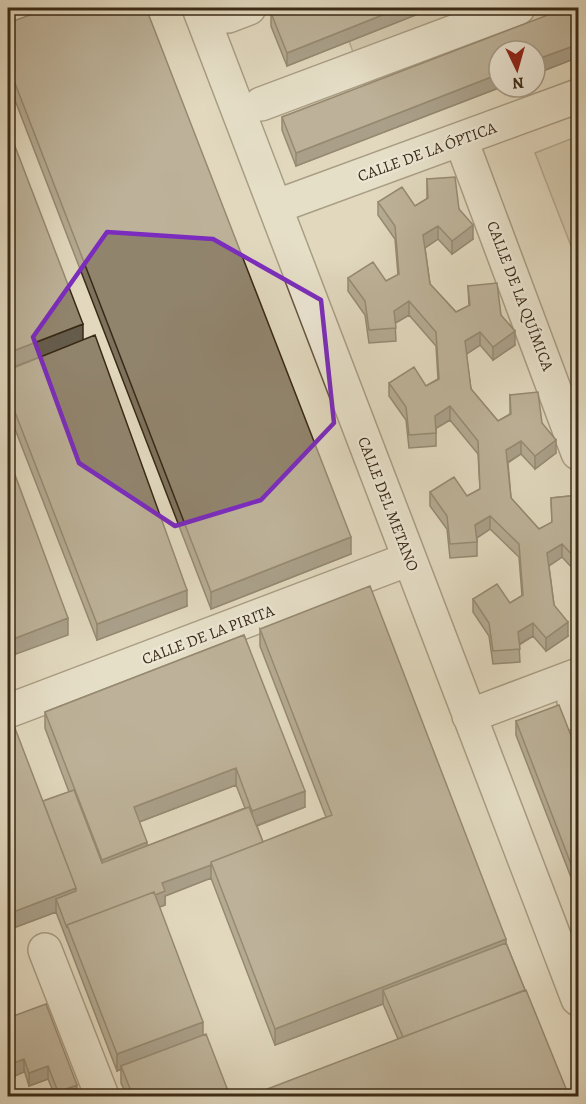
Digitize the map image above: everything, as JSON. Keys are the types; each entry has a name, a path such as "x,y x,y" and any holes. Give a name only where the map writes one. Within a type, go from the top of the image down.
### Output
{"street":[{"path":"253,113 518,8"},
{"name":"CALLE DEL METANO","path":"225,10 253,113 275,207 579,999"},
{"path":"253,113 310,99 331,101 362,90"},
{"name":"CALLE DE LA ÓPTICA","path":"275,207 579,96"},
{"name":"CALLE DE LA QUÍMICA","path":"461,140 579,453"},
{"name":"CALLE DE LA PIRITA","path":"8,711 409,559"},
{"path":"469,716 577,697"},
{"path":"45,950 102,1096"}],"highlighted area":[{"path":"107,232 213,239 321,300 334,423 261,500 175,526 79,463 33,337"}],"shaded area":[{"path":"433,8 578,8 505,39 487,39 487,47 369,97 349,41"},
{"path":"578,136 578,264 535,153"}],"building":[{"path":"49,8 146,8 351,537 211,592 8,65 8,23"},
{"path":"284,8 400,8 287,53 271,13"},
{"path":"566,8 579,8 579,44 547,56 547,39 487,39 487,79 296,153 282,117"},
{"path":"8,128 83,324 8,353"},
{"path":"455,177 459,209 473,225 452,241 438,226 423,235 430,284 456,312 470,305 468,286 497,283 501,315 515,331 493,347 480,332 465,341 471,389 498,421 511,414 510,395 538,392 542,423 556,440 535,456 521,441 506,450 511,498 539,529 552,522 551,498 579,495 579,557 576,559 562,544 547,553 554,605 568,622 546,638 533,623 518,632 520,649 493,651 489,623 473,599 497,584 510,603 523,595 519,544 490,516 475,525 477,542 450,544 447,516 430,492 454,477 467,496 480,489 478,441 450,406 435,416 436,433 409,435 406,407 389,383 414,367 426,386 439,379 436,332 409,301 394,311 396,328 369,330 365,301 348,278 373,262 386,281 399,274 395,226 378,202 402,187 415,206 428,198 427,179"},
{"path":"95,335 187,590 97,624 8,394 8,370"},
{"path":"8,456 68,618 8,641"},
{"path":"370,586 506,939 275,1029 211,862 332,815 260,629"},
{"path":"244,635 305,791 252,811 236,768 134,807 147,842 102,860 45,712"},
{"path":"559,705 579,756 579,885 516,721"},
{"path":"13,723 76,888 8,914 8,725"},
{"path":"74,790 102,863 249,807 263,842 162,883 165,891 155,895 154,892 67,925 67,928 56,899 76,891 76,888 43,801"},
{"path":"154,892 203,1022 117,1054 67,925"},
{"path":"506,943 525,990 403,1037 383,990"},
{"path":"526,990 569,1096 249,1096"},
{"path":"46,1004 77,1085 58,1092 48,1066 29,1073 24,1059 9,1065 8,1018"},
{"path":"206,1034 230,1096 133,1096 121,1066"}]}
